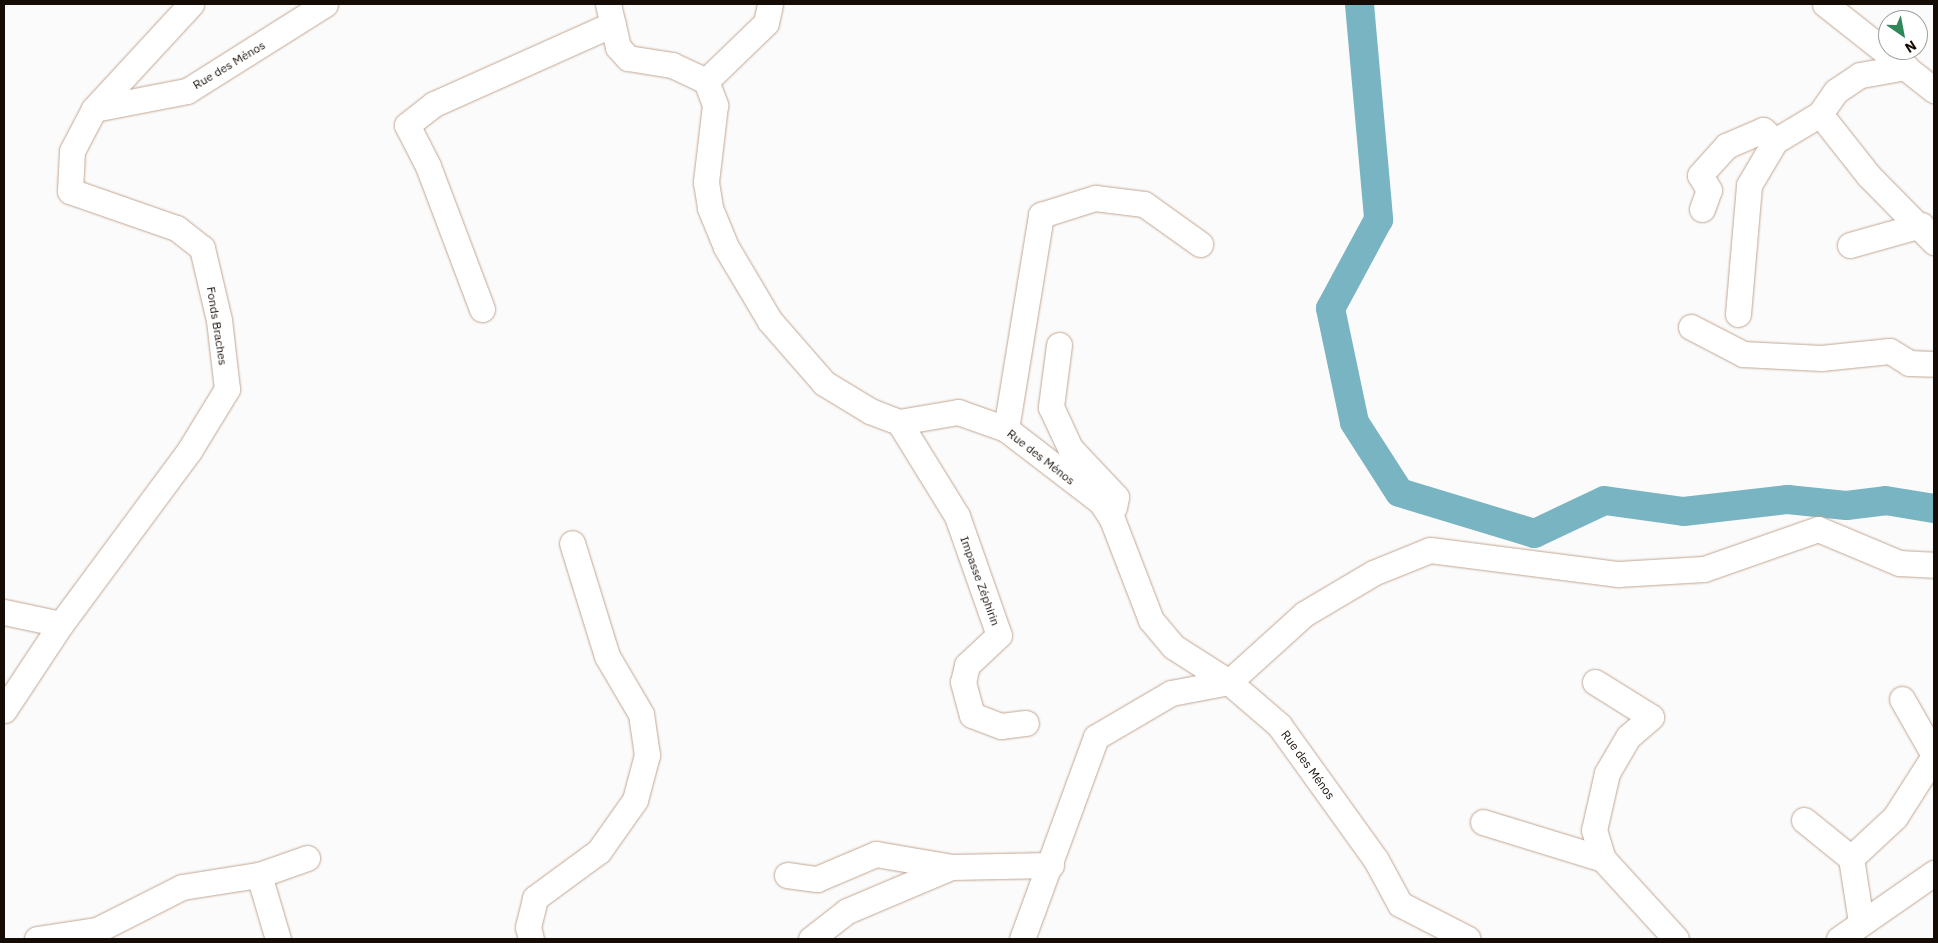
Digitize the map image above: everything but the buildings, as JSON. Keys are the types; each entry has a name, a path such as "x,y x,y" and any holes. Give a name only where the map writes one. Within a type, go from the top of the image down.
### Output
{"street":[{"name":"Fonds Braches","path":"4,710 60,624 189,451 227,389 219,320 202,248 176,228 70,191 72,151 94,109 191,4"},
{"name":"Rue des Ménos","path":"94,109 187,90 324,4"},
{"path":"482,309 428,166 407,124 434,104 611,14 618,47 628,58 672,65 706,81 766,23 770,4"},
{"path":"1826,4 1934,90"},
{"path":"1738,314 1749,186 1775,141 1820,114 1836,91 1860,75 1906,67"},
{"name":"Rue des Ménos","path":"706,81 714,104 706,182 726,247 770,321 824,383 870,411 900,422 958,412 1006,429 1101,502 1112,519 1151,620 1174,647 1228,682 1279,725 1376,860 1400,904 1468,939"},
{"path":"1820,114 1869,176 1928,233"},
{"path":"1702,210 1709,190 1700,176 1726,146 1763,130 1775,141"},
{"path":"1006,429 1041,215 1094,198 1144,204 1200,244"},
{"path":"1850,245 1928,233"},
{"path":"1691,327 1743,354 1821,358 1890,352 1908,363 1934,364"},
{"path":"1059,345 1052,407 1070,448 1116,497 1112,519"},
{"name":"Impasse Zéphirin","path":"900,422 957,516 999,635 967,665 963,682 972,715 1001,726 1026,723"},
{"path":"1022,939 1051,865 1078,777 1096,737 1171,693 1228,682 1304,614 1373,573 1430,550 1618,574 1704,569 1818,529 1899,563 1934,564"},
{"path":"531,939 528,927 535,898 600,851 635,800 647,755 641,714 607,656 572,543"},
{"path":"4,612 60,624"},
{"path":"1595,682 1651,717 1628,737 1607,773 1594,830 1603,859 1676,939"},
{"path":"1851,858 1895,818 1934,755 1902,699"},
{"path":"1804,820 1851,858 1861,922"},
{"path":"1483,822 1603,859"},
{"path":"787,875 817,879 876,854 951,867 1051,865"},
{"path":"37,939 97,930 182,887 259,875 307,858"},
{"path":"811,939 847,911 951,867"},
{"path":"1839,939 1861,922 1934,874"},
{"path":"259,875 278,939"}],"waterway":[{"path":"1359,4 1378,219 1330,308 1354,422 1399,492 1534,533 1604,500 1683,511 1787,499 1846,505 1885,500 1934,508"}]}
